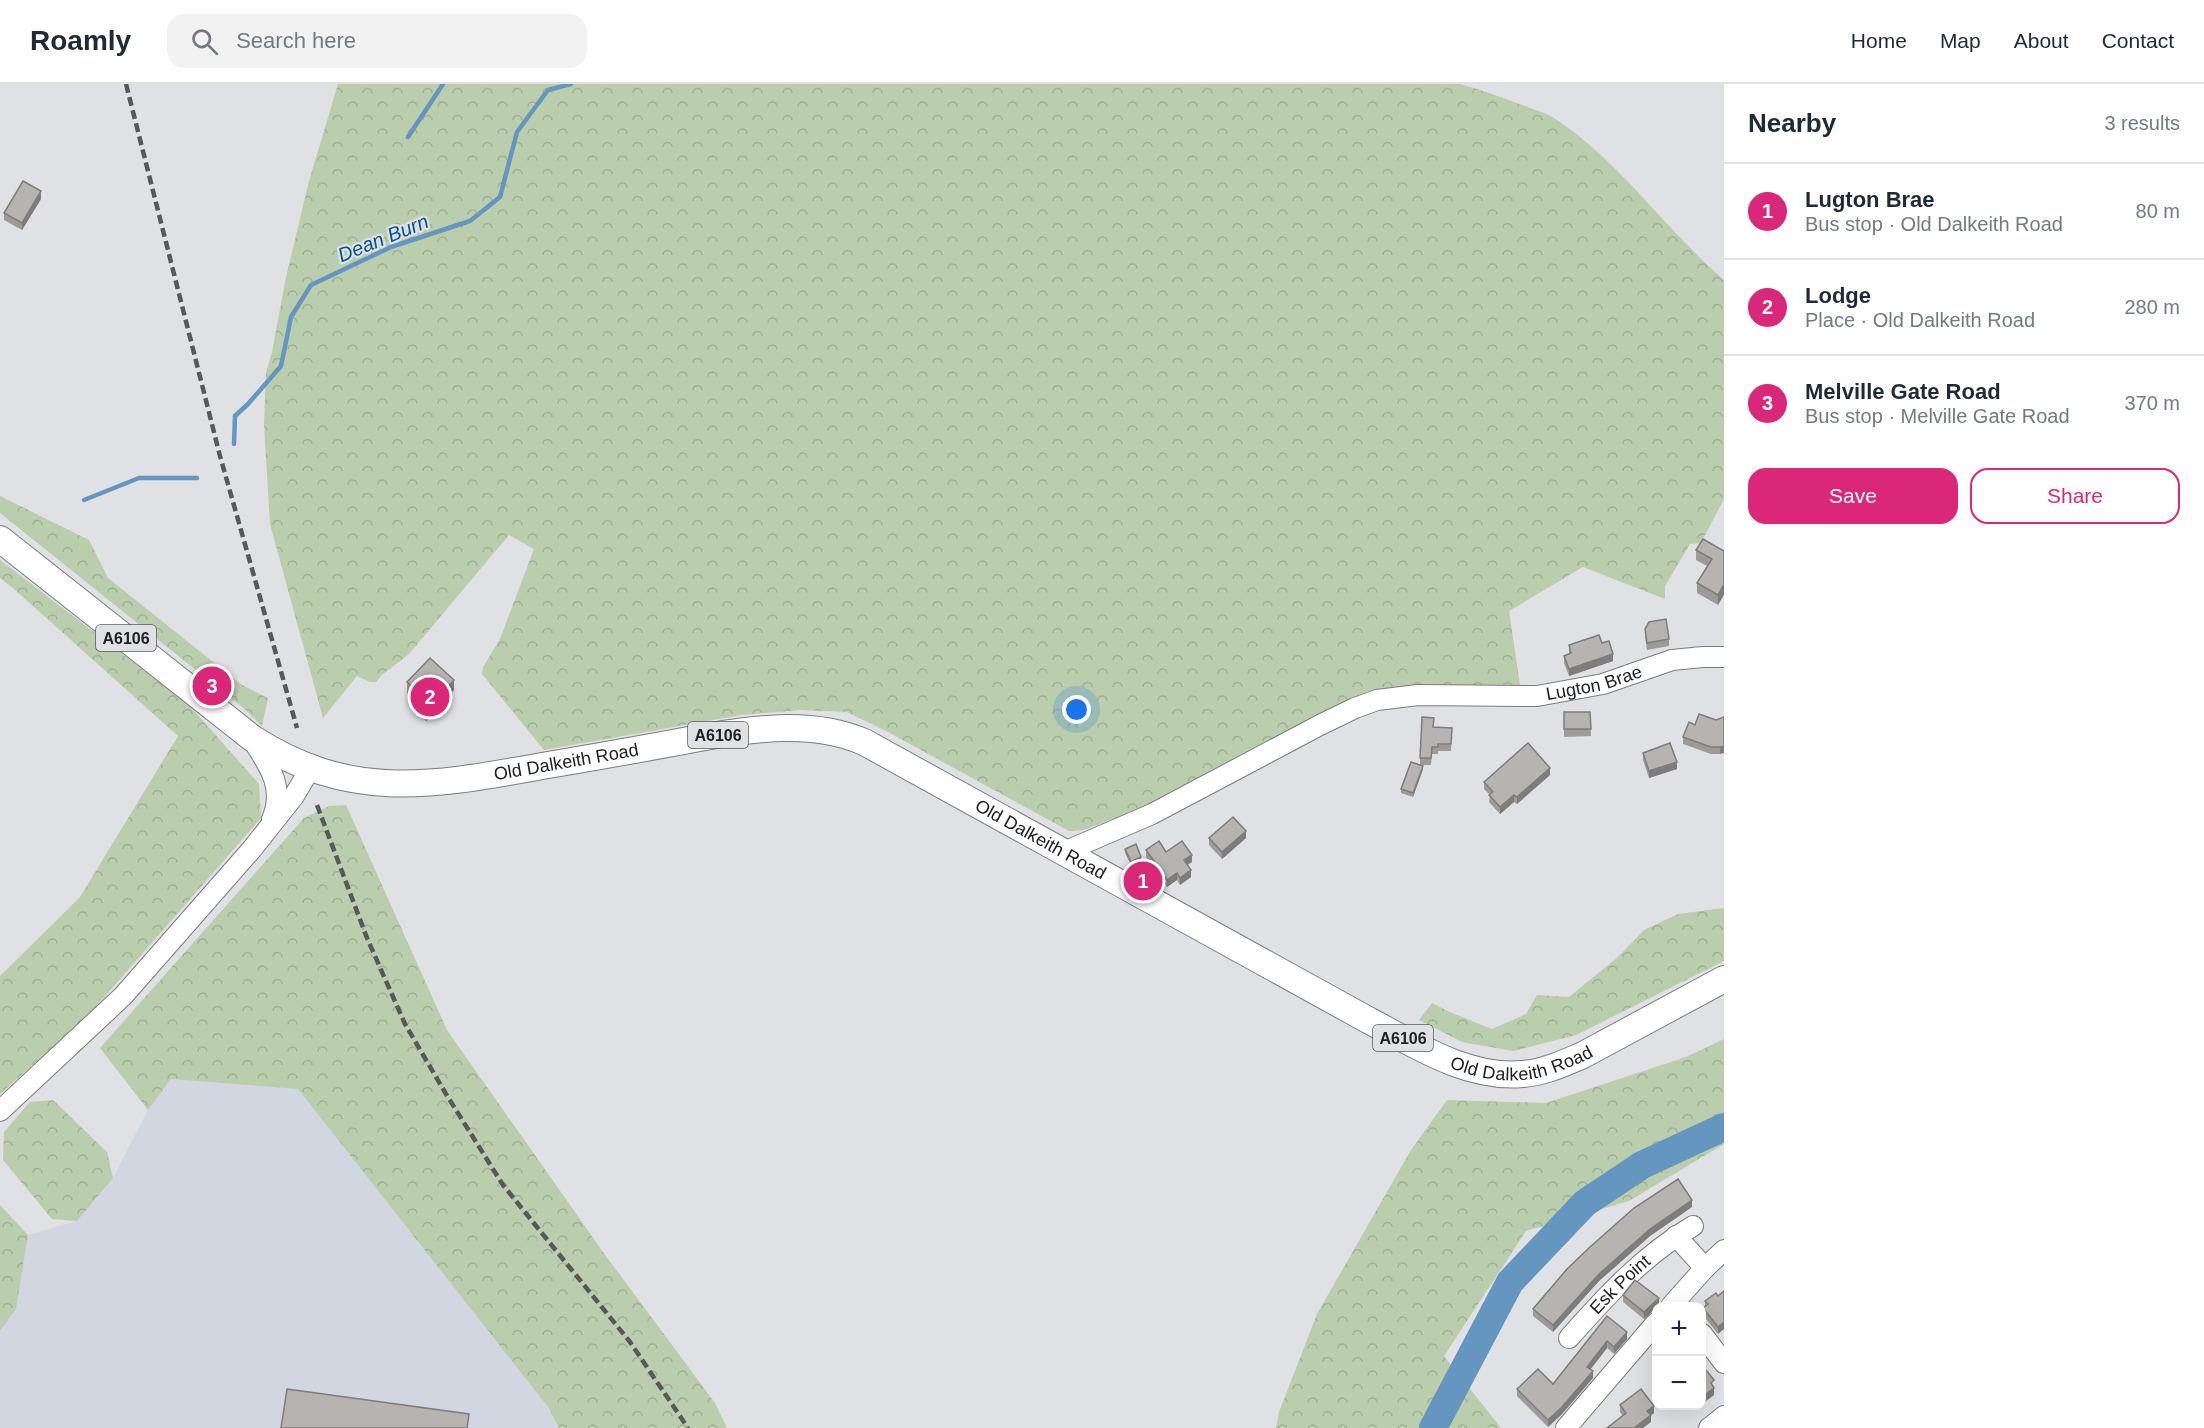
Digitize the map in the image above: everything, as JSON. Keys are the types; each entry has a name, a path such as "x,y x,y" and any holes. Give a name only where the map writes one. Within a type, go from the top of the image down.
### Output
{"main road":[{"name":"A6106","path":"0,538 252,738 271,751 310,769"},
{"name":"Old Dalkeith Road","path":"310,769 381,784 433,783 507,773 741,732 784,729 822,730 850,736 1426,1050 1456,1063 1497,1074 1537,1072 1567,1062 1724,979"}],"street":[{"name":"Lugton Brae","path":"1064,852 1152,814 1320,725 1377,700 1418,695 1537,696 1603,684 1672,660 1724,657"},
{"path":"252,738 268,764 277,786 275,812 268,830"},
{"path":"0,1111 123,996 268,830 294,796 310,769"},
{"name":"Esk Point","path":"1569,1338 1634,1269 1676,1236 1693,1226"},
{"path":"1676,1236 1705,1268"},
{"path":"1678,1302 1705,1268 1724,1250"},
{"path":"1566,1428 1652,1328"},
{"path":"1706,1340 1724,1363"},
{"path":"1709,1428 1724,1416"}],"shaded area":[{"path":"170,1079 298,1089 548,1407 559,1428 0,1428 0,1331 16,1308 28,1235 77,1221 113,1178 148,1110"}],"green space":[{"path":"338,84 1460,84 1468,86 1551,116 1575,133 1598,152 1681,239 1724,280 1724,499 1701,543 1690,544 1665,586 1665,599 1583,567 1509,611 1520,685 1368,691 1150,805 1084,830 1069,831 847,712 801,710 741,715 544,750 482,674 483,667 500,639 534,549 509,535 409,654 376,682 370,682 357,676 323,718 270,524 264,425 266,373 286,277 309,181"},
{"path":"0,496 89,540 108,578 242,685 268,698 262,726 247,711 0,513"},
{"path":"0,560 189,705 259,784 261,818 86,1018 0,1094 0,976 80,897 178,736 0,578"},
{"path":"346,805 447,1030 603,1252 715,1403 727,1428 559,1428 548,1407 298,1089 171,1079 148,1110 100,1048 304,818 329,806"},
{"path":"1724,908 1724,961 1576,1035 1513,1051 1462,1042 1419,1020 1432,1003 1492,1029 1526,1014 1537,995 1569,997 1618,957 1644,930 1678,914"},
{"path":"1724,1039 1724,1144 1629,1201 1526,1231 1444,1356 1501,1428 1276,1428 1279,1412 1317,1314 1411,1150 1447,1100 1546,1103 1686,1057"},
{"path":"53,1100 107,1152 113,1178 77,1221 52,1219 3,1160 4,1132 30,1102"},
{"path":"0,1205 28,1235 16,1309 0,1331"}],"building":[{"path":"23,181 41,191 22,223 4,213"},
{"path":"1703,539 1724,551 1724,584 1718,595 1697,583 1712,559 1696,550"},
{"path":"1666,619 1669,639 1647,643 1645,629 1649,622"},
{"path":"1599,635 1602,643 1609,641 1613,654 1569,669 1564,656 1571,653 1569,645"},
{"path":"430,658 454,680 426,710 411,697 417,691 407,682"},
{"path":"1564,712 1590,712 1591,729 1564,729"},
{"path":"1699,714 1716,720 1724,717 1724,746 1711,747 1683,737 1689,722 1695,725"},
{"path":"1422,717 1434,718 1433,727 1452,728 1451,744 1438,744 1438,747 1432,747 1431,758 1420,758"},
{"path":"1528,743 1550,768 1517,797 1514,795 1500,807 1489,795 1493,792 1484,782"},
{"path":"1670,743 1677,762 1649,771 1643,753"},
{"path":"1411,762 1423,766 1413,793 1401,789"},
{"path":"1233,817 1246,831 1222,852 1209,838"},
{"path":"1159,841 1166,852 1182,841 1192,855 1184,860 1191,870 1180,878 1177,873 1167,880 1146,850"},
{"path":"1136,844 1141,857 1131,862 1125,849"},
{"path":"1678,1179 1692,1200 1650,1229 1599,1274 1553,1325 1533,1309 1567,1269 1590,1247 1634,1208"},
{"path":"1635,1280 1659,1298 1652,1302 1644,1312 1623,1295"},
{"path":"1724,1291 1724,1322 1718,1327 1706,1312 1708,1304 1705,1301 1716,1293 1718,1296"},
{"path":"1607,1316 1627,1332 1614,1347 1607,1341 1587,1367 1593,1371 1548,1420 1517,1389 1538,1369 1553,1384"},
{"path":"1706,1370 1714,1380 1711,1383 1714,1388 1706,1394"},
{"path":"287,1389 469,1414 467,1428 281,1428"},
{"path":"1641,1389 1652,1403 1652,1407 1647,1411 1651,1415 1634,1428 1607,1428 1626,1413 1620,1405"}],"waterway":[{"path":"408,137 443,84"},
{"name":"Dean Burn","path":"234,444 235,416 281,366 291,317 311,285 391,247 470,221 500,197 517,132 548,90 571,84"},
{"name":"Dean Burn","path":"84,500 139,478 197,478"},
{"path":"1433,1428 1510,1282 1585,1203 1642,1165 1724,1127"}],"railway":[{"path":"126,84 220,456 297,728"},
{"path":"317,805 367,938 405,1024 446,1094 503,1185 630,1342 688,1428"}],"place":[{"name":"Melville Gate Road","path":"212,686"},
{"name":"Lodge","path":"430,697"},
{"name":"Lugton Brae","path":"1143,881"}]}
